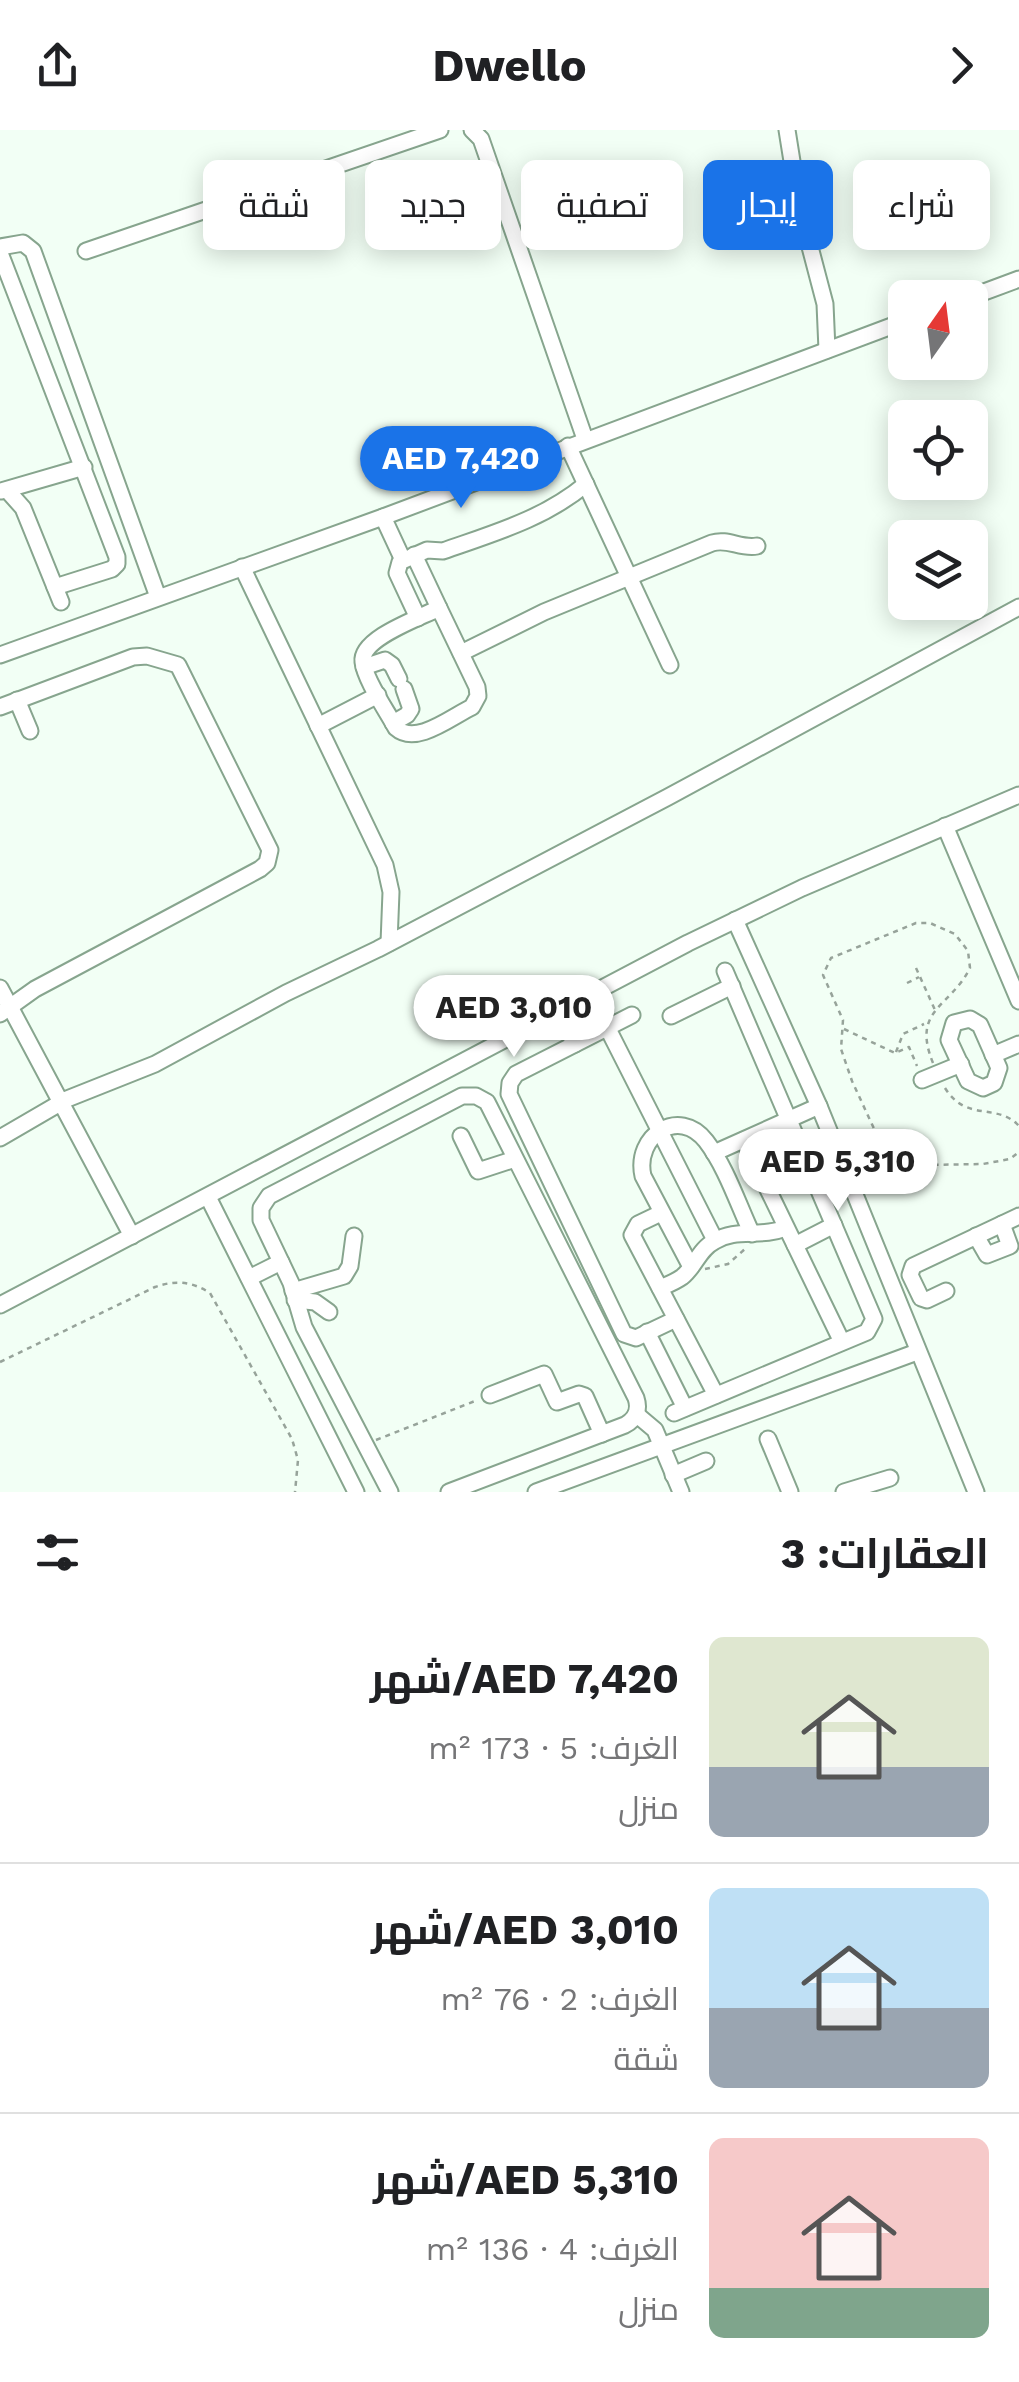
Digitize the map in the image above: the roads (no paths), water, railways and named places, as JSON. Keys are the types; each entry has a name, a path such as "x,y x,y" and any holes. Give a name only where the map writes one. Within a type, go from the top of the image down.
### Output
{"street":[{"path":"86,251 440,130"},
{"path":"472,130 480,139 585,439"},
{"path":"787,130 799,205 826,310 827,350"},
{"path":"84,466 4,490 23,508 58,594 112,568 118,557 84,466 0,250 24,243 33,250 158,597"},
{"path":"988,290 1019,278"},
{"path":"0,655 888,327"},
{"path":"568,446 670,665"},
{"path":"418,618 397,574 397,567 408,558 427,550 443,551 539,516 586,484"},
{"path":"382,517 439,608 478,692 472,707 413,736 399,732 393,723 364,667 363,657 369,644 439,608"},
{"path":"460,654 544,612 717,541 757,546"},
{"path":"242,567 385,866 391,892 389,943"},
{"path":"0,1138 61,1103 155,1064 389,943 1019,607"},
{"path":"0,707 133,657 147,656 178,664 270,850 267,863 260,869 35,989 5,1011"},
{"path":"364,667 385,660 402,684 411,709 393,723"},
{"path":"318,726 378,695"},
{"path":"18,700 30,732"},
{"path":"0,1306 735,920 1019,795"},
{"path":"945,826 1019,1001"},
{"path":"735,920 819,1106 976,1492"},
{"path":"647,1332 679,1410 866,1332 874,1319 728,978 671,1016"},
{"path":"0,988 5,1011 61,1103 132,1236"},
{"path":"557,1012 575,1044"},
{"path":"632,1015 516,1074 509,1094 624,1334 632,1338 676,1319"},
{"path":"970,1019 980,1025 993,1054 999,1073 989,1086 972,1085 949,1040 950,1028 958,1020 970,1019"},
{"path":"608,1027 716,1240"},
{"path":"993,1054 1019,1044"},
{"path":"930,1077 961,1064"},
{"path":"390,1492 304,1328 260,1216 266,1198 462,1096 476,1096 487,1102 636,1398 636,1414 625,1425 449,1492"},
{"path":"714,1153 819,1106"},
{"path":"695,1268 661,1213 640,1166 645,1145 660,1130 691,1129 700,1134 714,1153 750,1239"},
{"path":"461,1136 478,1171 515,1158"},
{"path":"744,1140 842,1342"},
{"path":"208,1197 356,1492"},
{"path":"661,1213 638,1224 632,1235 716,1395"},
{"path":"946,1291 928,1300 921,1298 910,1276 911,1268 1019,1216"},
{"path":"976,1236 984,1254 990,1255 1011,1244 1002,1224"},
{"path":"794,1244 834,1225"},
{"path":"660,1288 695,1268 703,1249 716,1240 734,1234 750,1239 786,1228"},
{"path":"294,1295 344,1276 350,1266 354,1236"},
{"path":"249,1278 281,1262"},
{"path":"294,1295 328,1312"},
{"path":"536,1492 917,1352"},
{"path":"490,1395 544,1374 558,1402 579,1394 585,1396 602,1434"},
{"path":"636,1414 652,1425 681,1492"},
{"path":"768,1439 790,1492"},
{"path":"673,1474 706,1461"},
{"path":"844,1492 890,1478"}]}
